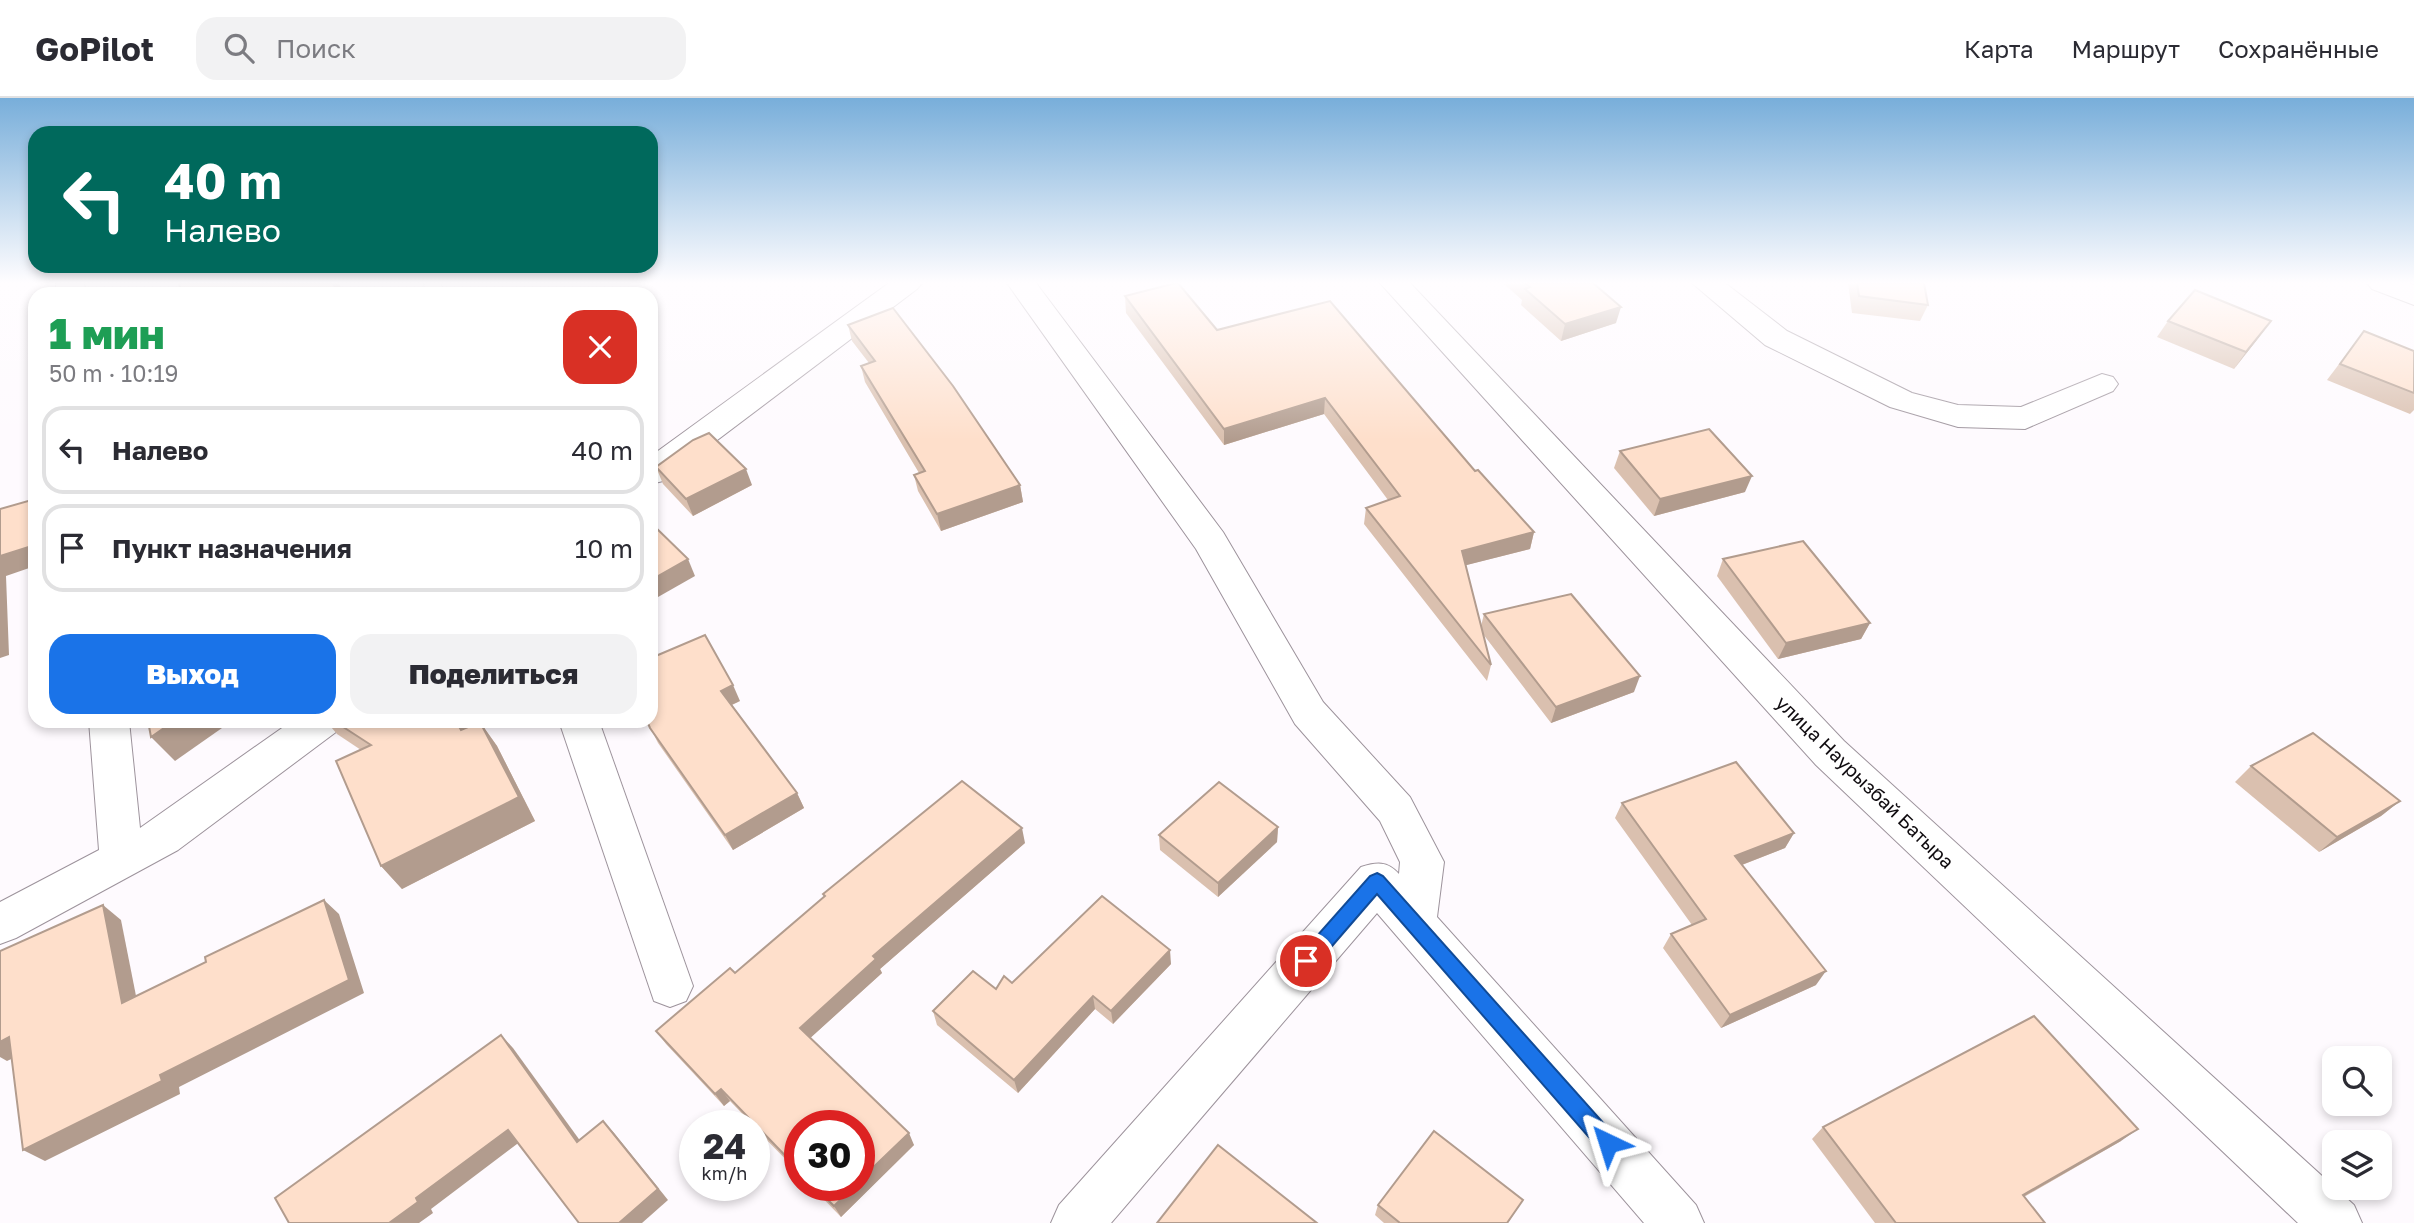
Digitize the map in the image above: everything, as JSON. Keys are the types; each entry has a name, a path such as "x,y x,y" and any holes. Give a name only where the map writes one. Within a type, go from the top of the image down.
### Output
{"street":[{"path":"658,469 836,336"},
{"path":"1060,336 1210,541 1309,713 1395,809 1422,862 1414,924"},
{"name":"улица Наурызбай Батыра","path":"1444,336 1830,753 2336,1223"},
{"path":"1773,336 1901,400 1958,416 2025,418 2102,384"},
{"path":"110,728 121,859"},
{"path":"0,924 163,836 313,728"},
{"path":"581,728 670,986"},
{"path":"1077,1223 1377,881 1678,1223"}],"building":[{"path":"856,336 914,336 953,386 1020,485 937,514 914,475 925,471 861,366 875,361"},
{"path":"1154,336 1359,336 1475,471 1478,470 1534,532 1462,551 1491,665 1366,508 1400,496 1325,398 1224,429"},
{"path":"2204,336 2259,336 2246,352"},
{"path":"2361,336 2375,336 2414,351 2414,393 2340,364"},
{"path":"1709,429 1752,476 1660,499 1620,451"},
{"path":"709,433 746,469 686,499 658,469 658,466 693,440"},
{"path":"28,501 28,547 0,556 0,509"},
{"path":"658,530 688,559 658,576"},
{"path":"1803,541 1870,623 1786,643 1723,559"},
{"path":"1571,594 1640,676 1556,707 1484,614"},
{"path":"705,635 733,685 721,691 797,793 725,835 650,728 658,728 658,655"},
{"path":"149,728 164,728 151,737"},
{"path":"345,728 483,728 519,797 381,866 336,761 371,745"},
{"path":"2313,733 2400,801 2337,837 2251,766"},
{"path":"1736,762 1794,833 1735,856 1826,971 1730,1015 1671,934 1706,919 1622,803"},
{"path":"962,781 1022,828 873,956 876,959 800,1028 909,1133 875,1166 875,1110 784,1110 784,1154 770,1140 770,1110 741,1110 721,1089 715,1094 656,1031 730,968 735,973 825,896 823,894"},
{"path":"1219,782 1278,827 1218,883 1159,835"},
{"path":"1102,896 1170,950 1111,1011 1093,996 1014,1080 933,1011 973,971 996,989 1004,976 1012,983"},
{"path":"324,900 349,980 160,1075 162,1081 23,1150 9,1037 0,1042 0,951 103,905 122,1003 206,962 205,957"},
{"path":"2034,1016 2138,1129 2023,1195 2045,1223 1896,1223 1823,1127"},
{"path":"501,1035 577,1142 603,1121 658,1189 619,1223 579,1223 508,1130 416,1198 418,1202 389,1223 289,1223 275,1198"},
{"path":"1434,1131 1523,1200 1507,1223 1400,1223 1378,1205"},
{"path":"1218,1145 1317,1223 1157,1223"}],"route":[{"path":"1306,961 1377,881 1608,1143"}]}
